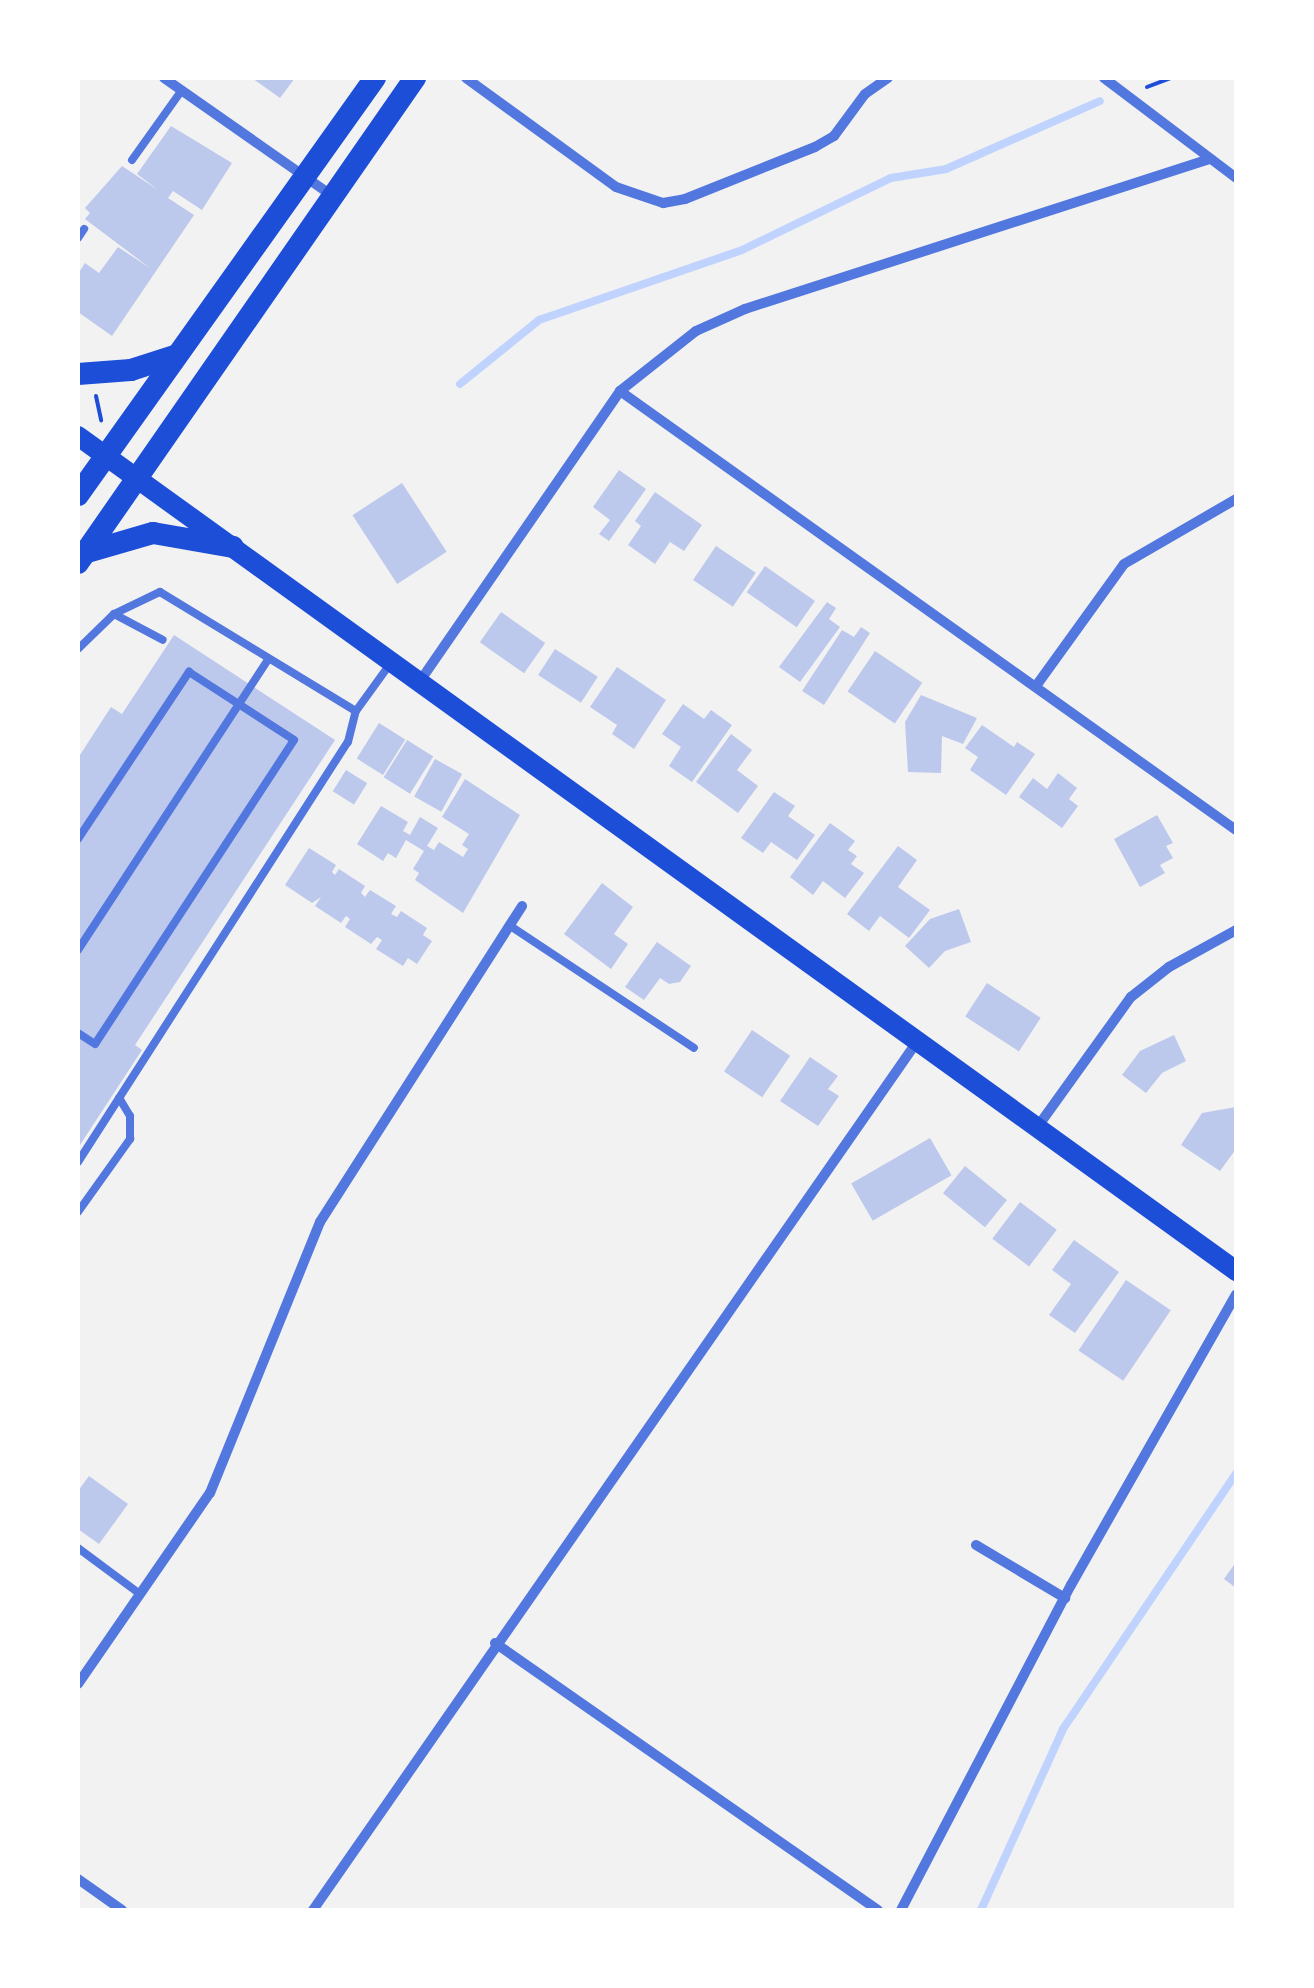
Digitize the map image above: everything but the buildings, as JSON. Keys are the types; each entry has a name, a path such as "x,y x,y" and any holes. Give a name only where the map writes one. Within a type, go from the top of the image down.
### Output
{"main road":[{"path":"78,495 374,78"},
{"path":"80,558 414,78"},
{"path":"78,374 130,370 174,356"},
{"path":"78,436 418,685 1236,1271"},
{"path":"80,558 153,533 233,547"}],"street":[{"path":"164,78 331,195"},
{"path":"466,78 616,187 663,203 685,199 815,147 834,136 865,94 888,78"},
{"path":"1104,78 1236,178"},
{"path":"418,685 620,391 696,331 745,309 1210,159"},
{"path":"620,391 1236,830"},
{"path":"1036,686 1124,564 1236,499"},
{"path":"78,1684 210,1493 320,1222 522,906"},
{"path":"1036,1129 1131,998 1169,966 1236,930"},
{"path":"313,1910 916,1043"},
{"path":"901,1910 1065,1598 1236,1295"},
{"path":"976,1545 1065,1598"},
{"path":"496,1644 878,1910"},
{"path":"78,1879 122,1910"}],"lane":[{"path":"132,160 182,90"},
{"path":"78,238 84,229"},
{"path":"78,649 114,614 160,592 356,711"},
{"path":"114,614 163,640"},
{"path":"78,950 268,660"},
{"path":"78,1162 348,742 356,711 390,664"},
{"path":"78,840 189,672 294,740 95,1044 78,1033"},
{"path":"510,925 694,1048"},
{"path":"78,1212 130,1139 130,1116 118,1098"},
{"path":"78,1548 140,1594"}],"path":[{"path":"1127,96 1170,78"},
{"path":"98,386 95,407 101,420"}],"waterway":[{"path":"460,384 539,320 742,250 891,178 946,169 1100,101"},
{"path":"981,1910 1063,1729 1236,1473"}]}
